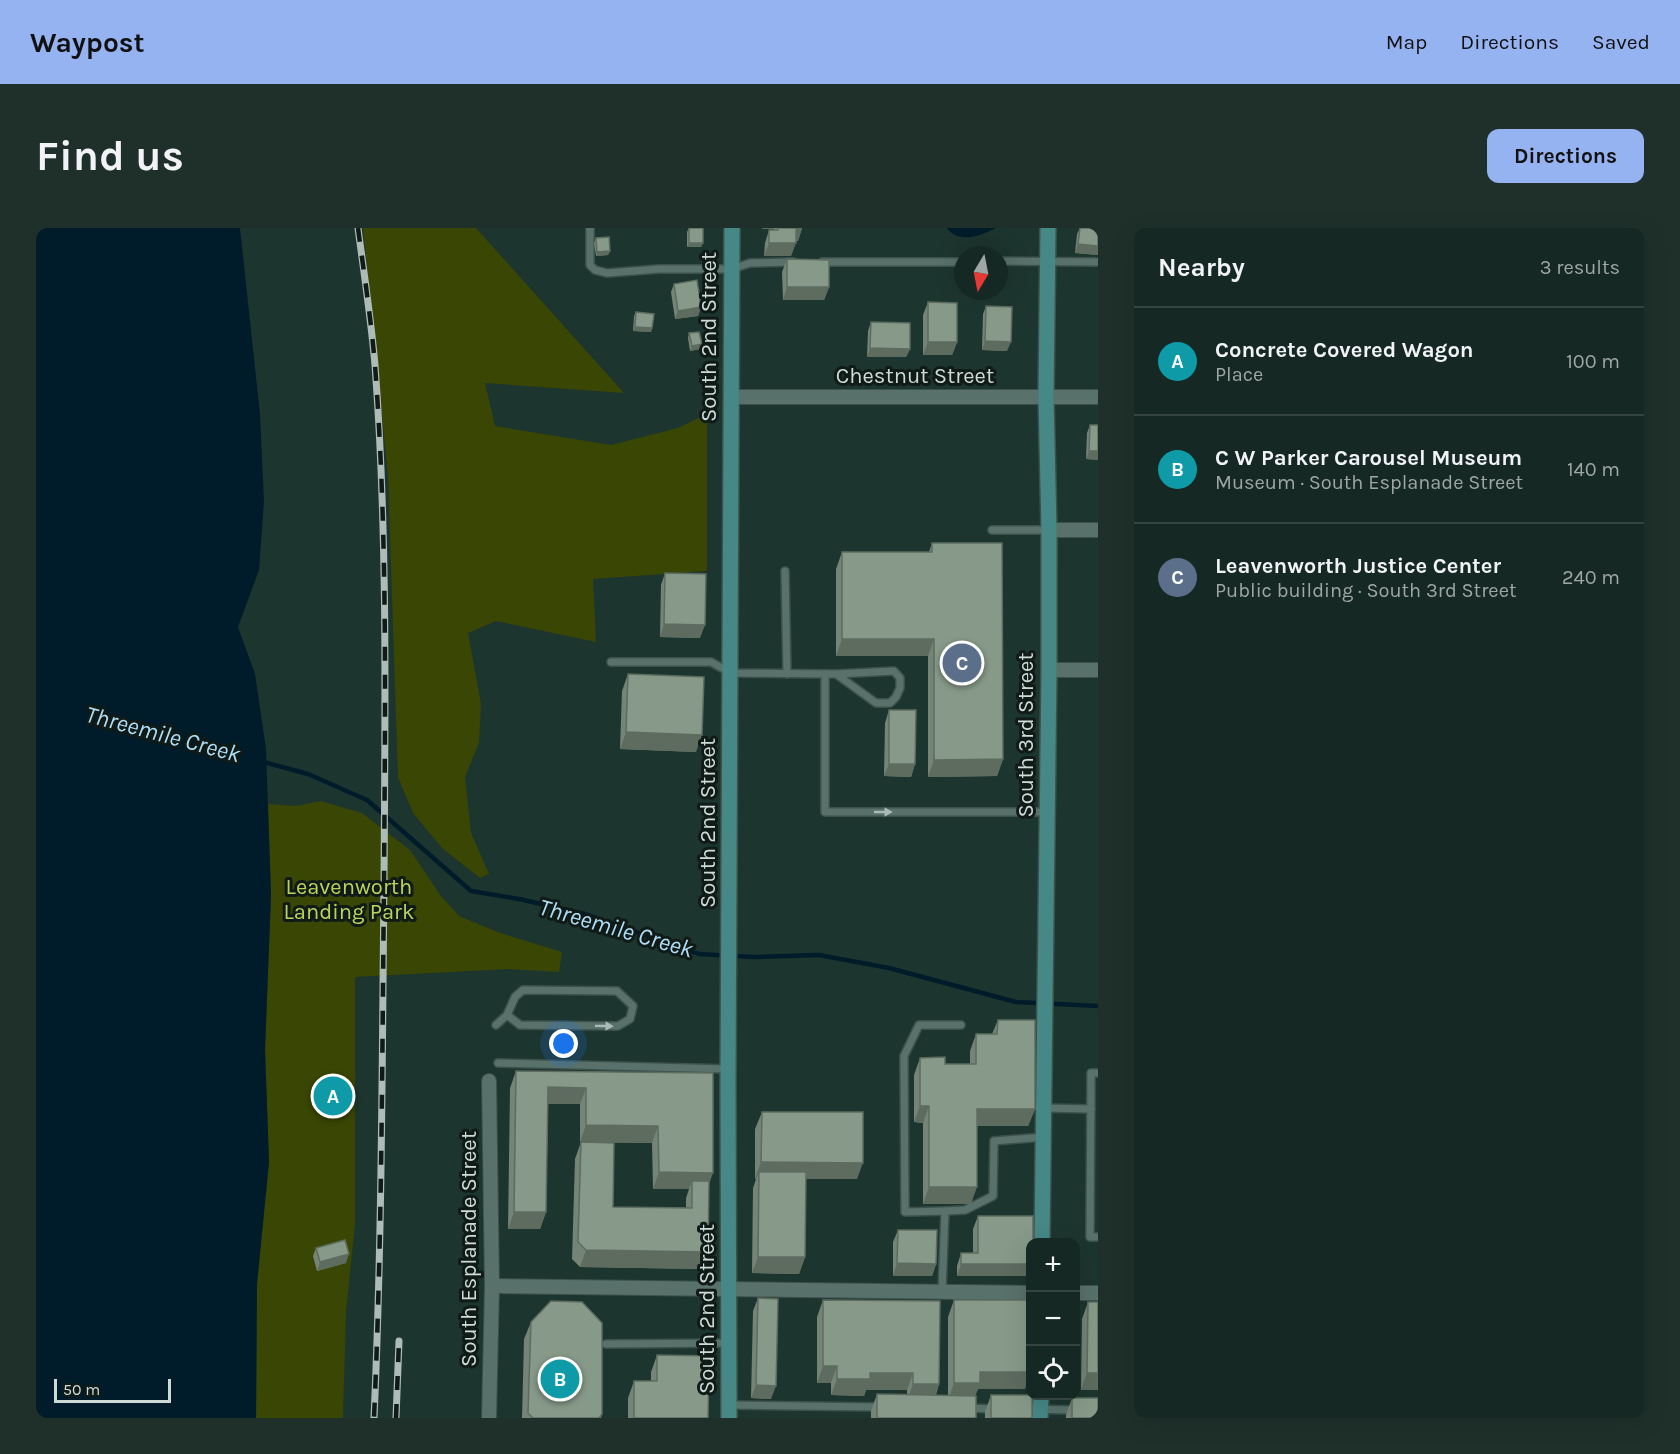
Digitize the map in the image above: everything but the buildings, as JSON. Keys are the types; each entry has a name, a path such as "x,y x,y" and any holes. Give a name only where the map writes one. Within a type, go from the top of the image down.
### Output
{"street":[{"name":"South 2nd Street","path":"729,1412 728,1069 732,228"},
{"name":"South 3rd Street","path":"1042,1238 1049,670 1046,397 1048,228"},
{"name":"Chestnut Street","path":"731,397 1098,397"},
{"path":"1049,530 1098,530"},
{"path":"1049,670 1098,670"},
{"name":"South Esplanade Street","path":"489,1081 492,1286 489,1418"},
{"path":"492,1286 1026,1293"},
{"path":"1080,1293 1098,1293"}],"lane":[{"path":"590,228 590,265 595,270 607,273 701,267 732,269 750,263 800,262"},
{"path":"1008,261 1098,262"},
{"path":"812,262 954,262"},
{"path":"992,530 1049,530"},
{"path":"785,571 787,674"},
{"path":"610,662 711,662 730,673 894,672 900,678 900,688 890,703 876,703 836,674"},
{"path":"825,674 825,812 1048,812"},
{"path":"496,1025 507,1015 515,997 523,990 617,991 633,1006 630,1019 618,1026 520,1025 507,1015"},
{"path":"961,1025 919,1025 904,1056 905,1212 964,1210 993,1196 994,1141 1044,1137"},
{"path":"498,1063 728,1069"},
{"path":"1098,1073 1091,1073 1090,1237 1098,1237"},
{"path":"1044,1108 1091,1109"},
{"path":"942,1292 945,1211"},
{"path":"606,1344 729,1343"},
{"path":"729,1412 886,1407"},
{"path":"957,1408 1005,1409"},
{"path":"1017,1409 1086,1410"}],"green space":[{"path":"363,228 476,228 624,393 485,383 495,426 611,445 678,428 707,414 707,571 593,579 596,642 496,621 468,633 481,704 479,743 465,777 471,833 489,874 480,878 443,849 413,813 398,777 388,475"},
{"name":"Leavenworth Landing Park","path":"320,801 362,813 410,850 441,896 459,916 500,933 562,952 559,972 508,969 355,977 355,1224 346,1312 343,1418 256,1418 257,1284 269,1162 265,1049 271,895 268,804 296,806"}],"water":[{"path":"36,228 240,228 260,414 264,501 259,570 238,627 255,674 266,749 271,895 265,1049 269,1162 257,1284 256,1418 36,1418"},
{"path":"947,228 996,228 978,236 964,237 952,233"}],"waterway":[{"name":"Threemile Creek","path":"260,761 308,774 367,800 471,891 585,914 699,954 753,957 819,955 889,968 1016,1002 1098,1006"}],"railway":[{"path":"358,228 375,365 382,495 385,625 381,1152 374,1418"},
{"path":"396,1418 399,1341"}],"place":[{"name":"Leavenworth Justice Center","path":"962,663"},
{"name":"Concrete Covered Wagon","path":"333,1096"},
{"name":"C W Parker Carousel Museum","path":"560,1379"}]}
